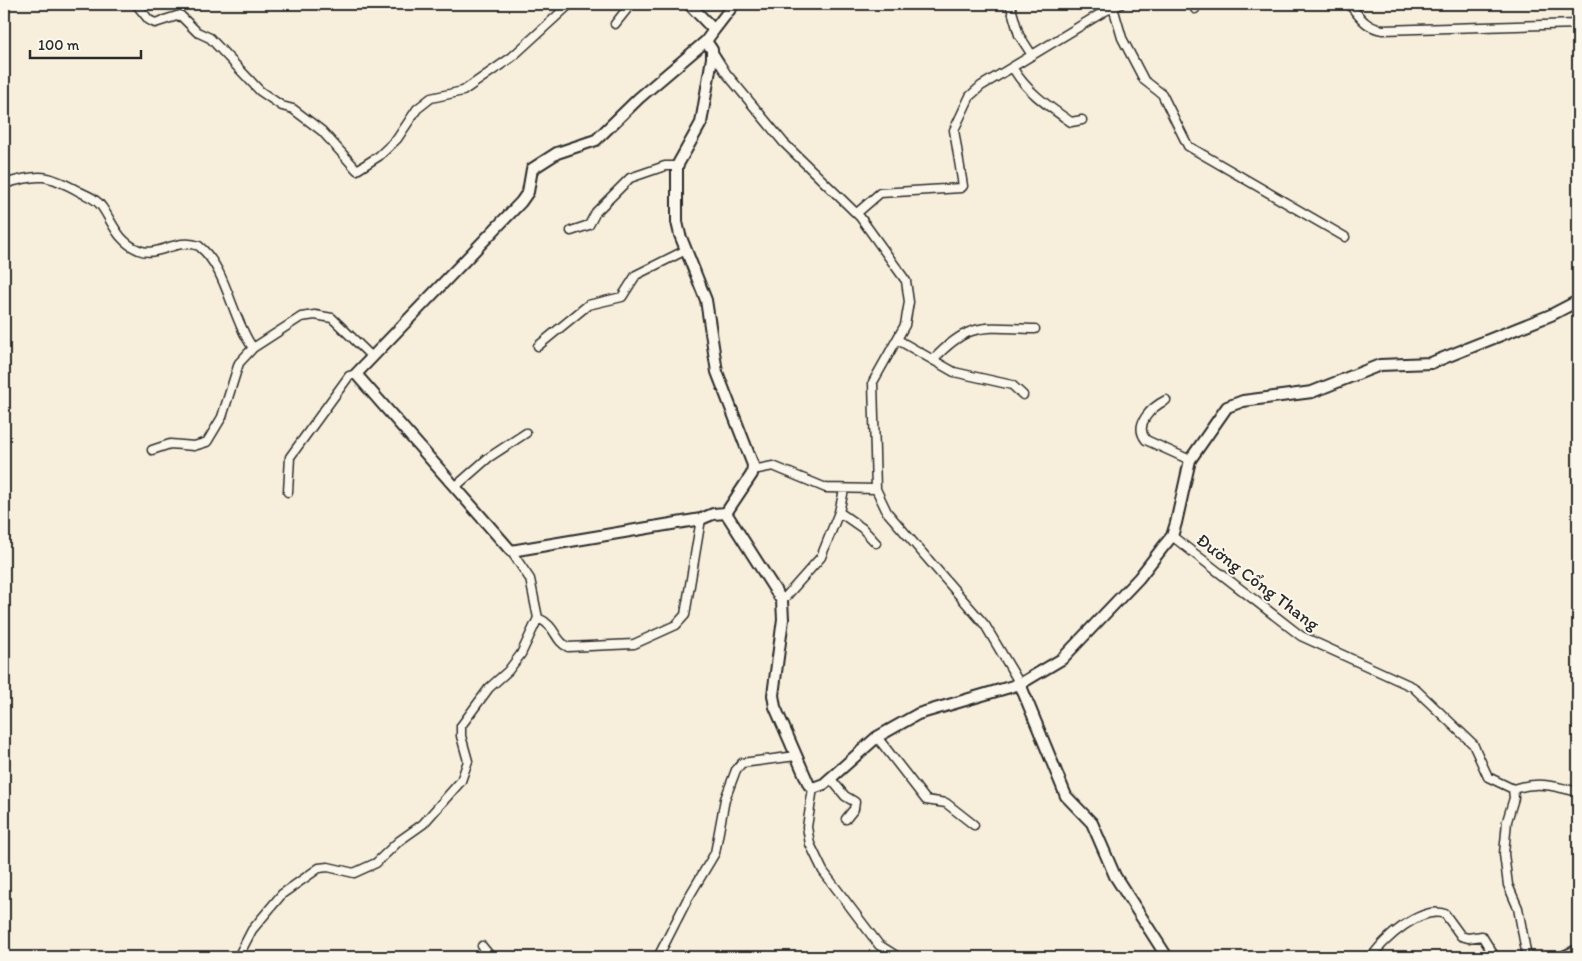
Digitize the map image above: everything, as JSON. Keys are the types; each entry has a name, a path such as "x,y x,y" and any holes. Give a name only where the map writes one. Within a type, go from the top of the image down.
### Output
{"street":[{"path":"136,4 148,20 155,24 180,15 197,32 210,38 260,91 282,106 293,109 322,131 357,170 379,156 397,139 417,109 431,98 463,91 512,57 570,4"},
{"path":"615,24 631,4"},
{"path":"689,4 714,30"},
{"path":"726,513 753,470 752,460 717,372 706,300 677,222 677,166 701,123 709,46 714,30 734,4"},
{"path":"1010,4 1018,35 1032,55"},
{"path":"1349,4 1364,23 1383,30 1578,24"},
{"path":"857,213 880,193 961,188 963,186 954,134 955,126 975,90 1117,5 1122,38 1144,80 1162,94 1188,146 1345,237"},
{"path":"709,46 726,73 784,143 857,213 906,281 908,311 898,340 873,382 876,490 887,512 985,625 1020,684 1066,796 1092,823 1115,876 1167,957"},
{"path":"288,492 290,457 349,376 356,374 521,202 528,192 532,169 557,153 596,140 639,98 709,46"},
{"path":"1012,67 1023,83 1041,101 1071,122 1082,120"},
{"path":"571,231 589,225 596,212 630,178 665,166 677,166"},
{"path":"4,184 34,175 57,179 99,204 119,236 137,250 150,252 181,243 199,246 217,268 242,332 253,348"},
{"path":"538,346 588,306 618,299 625,294 636,275 686,250"},
{"path":"898,957 879,944 823,871 810,844 807,826 814,788 830,778 877,737 918,714 1020,684 1062,659 1091,626 1139,578 1172,536 1190,460 1223,411 1232,404 1312,392 1380,365 1431,363 1547,316 1578,301"},
{"path":"152,450 170,444 194,446 207,442 222,418 237,367 253,348 301,317 315,315 332,318 372,357"},
{"path":"933,360 950,342 970,330 980,328 1035,329"},
{"path":"898,340 960,374 1012,385 1023,395"},
{"path":"238,957 252,930 265,911 282,894 306,876 323,867 358,872 378,861 432,815 461,781 468,768 468,756 461,736 461,726 489,688 508,671 520,654 538,618 530,579 511,551 356,374"},
{"path":"1166,400 1149,412 1143,424 1143,436 1146,440 1190,460"},
{"path":"455,487 488,458 526,433"},
{"path":"753,470 773,466 817,485 844,490 876,490"},
{"path":"782,601 821,557 840,512 844,490"},
{"path":"840,512 862,528 876,543"},
{"path":"511,551 701,519 713,514 726,513"},
{"path":"726,513 782,601 783,618 773,695 779,718 809,785 814,788"},
{"path":"538,618 550,623 562,643 568,648 634,644 676,626 685,615 701,519"},
{"name":"Đường Cổng Thang","path":"1172,536 1301,636 1413,687 1473,744 1488,777 1514,789"},
{"path":"877,737 926,800 946,803 974,825"},
{"path":"658,957 687,900 715,853 720,839 725,799 738,767 742,763 796,756"},
{"path":"830,778 845,796 855,802 854,809 846,819"},
{"path":"1527,957 1518,908 1508,885 1504,854 1507,821 1514,789 1543,783 1578,792"},
{"path":"1372,957 1388,937 1403,926 1421,916 1441,912 1445,914 1461,936 1468,938 1482,936 1495,957"},
{"path":"482,946 491,957"},
{"path":"1563,957 1578,950"}]}
